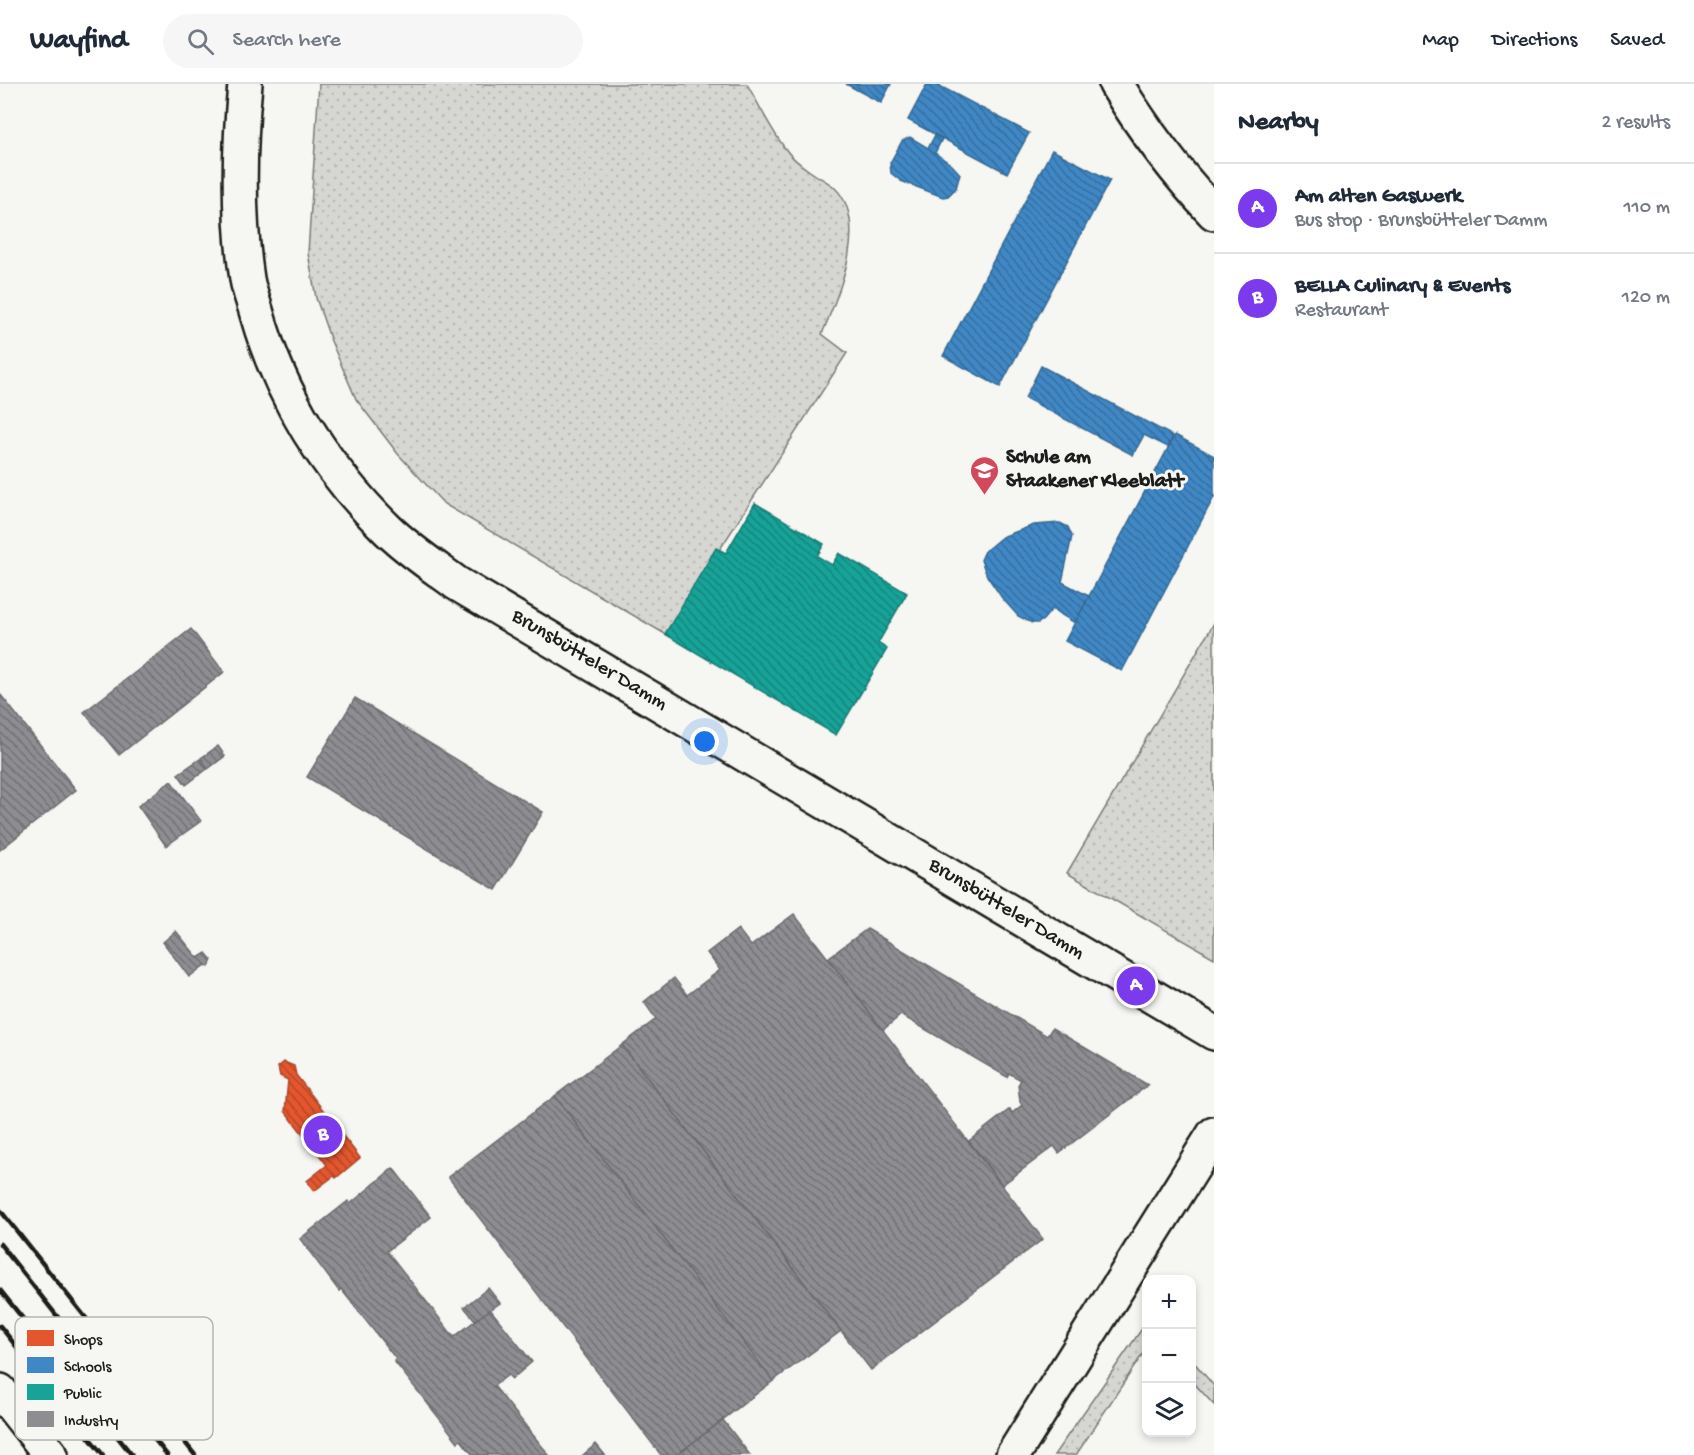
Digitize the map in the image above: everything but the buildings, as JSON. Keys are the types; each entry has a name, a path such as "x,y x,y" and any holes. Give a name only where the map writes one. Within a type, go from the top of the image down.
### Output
{"main road":[{"name":"Brunsbütteler Damm","path":"245,84 239,149 240,221 248,281 265,342 289,396 320,449 348,488 389,531 456,583 1214,1033"},
{"path":"1116,84 1136,116 1195,193 1214,213"},
{"path":"1013,1455 1214,1134"},
{"path":"0,1391 15,1410"},
{"path":"39,1440 51,1455"}],"shaded area":[{"path":"319,84 747,84 769,124 787,150 804,167 834,187 845,202 850,219 851,239 848,259 843,280 822,334 847,353 665,634 444,504 398,454 356,399 331,341 316,298 308,253"},
{"path":"1214,623 1214,958 1067,873"},
{"path":"1142,1329 1142,1355 1076,1455 1054,1455"},
{"path":"1196,1365 1214,1386 1214,1405 1196,1385"}],"railway":[{"path":"0,1210 85,1317"},
{"path":"0,1244 58,1317"},
{"path":"0,1290 22,1317"},
{"path":"0,1326 15,1345"},
{"path":"91,1440 103,1455"},
{"path":"120,1440 132,1455"},
{"path":"155,1440 167,1455"},
{"path":"183,1440 195,1455"}],"place":[{"name":"Schule am Staakener Kleeblatt","path":"985,496"},
{"name":"Am alten Gaswerk","path":"1136,986"},
{"name":"BELLA Culinary & Events","path":"323,1135"}]}
